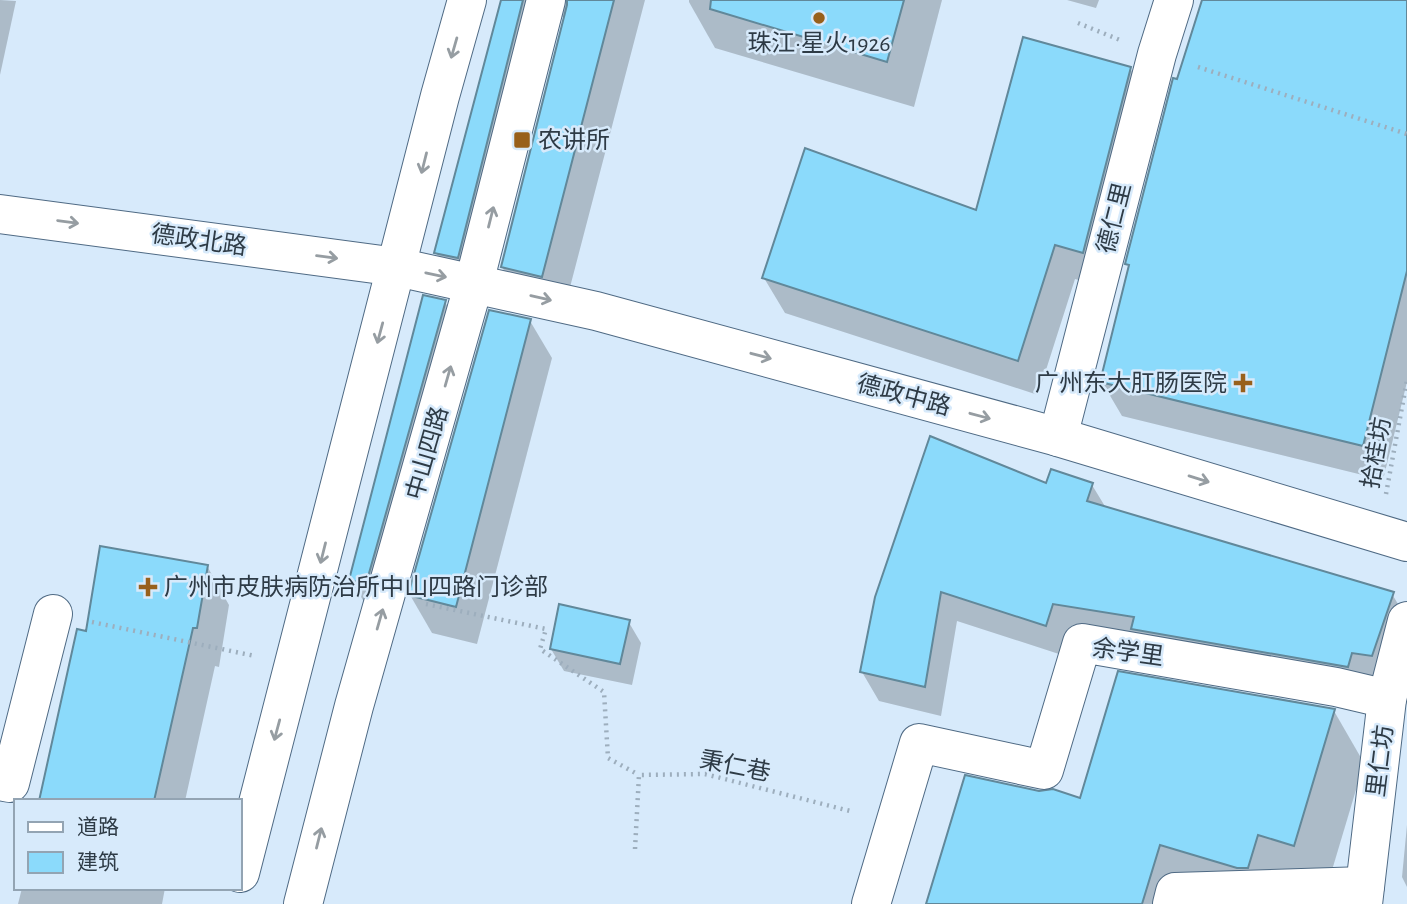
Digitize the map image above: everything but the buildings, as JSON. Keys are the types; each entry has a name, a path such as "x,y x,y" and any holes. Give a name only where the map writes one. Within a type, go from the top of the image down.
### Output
{"main road":[{"path":"242,865 467,0"},
{"name":"中山四路","path":"303,904 354,706 474,283 546,0"},
{"name":"德仁里","path":"1058,437 1157,54 1174,0"},
{"name":"德政北路","path":"0,214 397,267"},
{"name":"德政中路","path":"397,267 596,311 1058,437 1393,537"},
{"path":"0,782 10,783 53,614"},
{"name":"里仁坊","path":"1364,895 1387,699 1407,621"},
{"name":"余学里","path":"896,823 919,743 1044,770 1082,643 1336,687 1387,699"},
{"path":"872,904 896,823"},
{"path":"1172,904 1175,892 1364,895"}],"path":[{"path":"1157,54 1407,134"},
{"name":"拾桂坊","path":"1393,537 1407,380"},
{"path":"387,596 546,629 540,649 604,692 608,758 639,775 635,849"},
{"path":"53,614 263,657"},
{"name":"秉仁巷","path":"639,775 705,774 896,823"}],"place":[{"name":"珠江·星火1926","path":"819,18"},
{"name":"农讲所","path":"522,140"},
{"name":"广州东大肛肠医院","path":"1243,383"},
{"name":"广州市皮肤病防治所中山四路门诊部","path":"148,587"}]}
